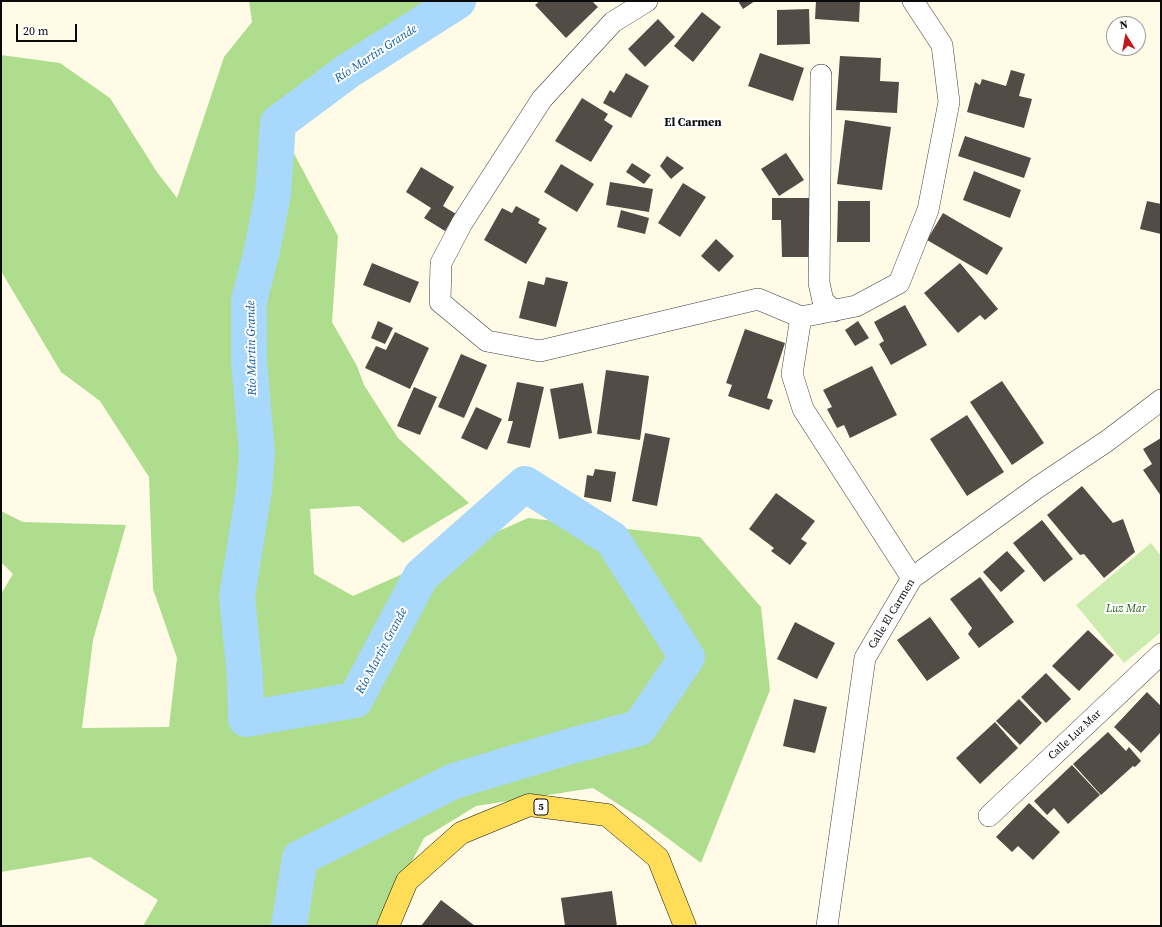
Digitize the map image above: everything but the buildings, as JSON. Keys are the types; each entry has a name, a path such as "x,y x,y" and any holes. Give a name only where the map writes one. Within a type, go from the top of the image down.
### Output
{"main road":[{"name":"5","path":"388,926 407,881 461,832 530,805 607,815 658,858 685,926"}],"street":[{"path":"647,1 613,22 542,99 462,223 441,263 440,302 487,341 540,351 758,299 801,317 856,306 899,283 928,210 949,102 942,45 913,1"},
{"path":"821,75 819,283 823,301 834,311"},
{"path":"801,317 792,374 803,409 912,578"},
{"name":"Calle El Carmen","path":"827,926 865,658 912,578 1038,487 1107,441 1161,400"},
{"name":"Calle Luz Mar","path":"989,816 1161,654"}],"green space":[{"path":"249,1 452,1 276,120 338,236 332,322 357,366 364,385 398,438 469,503 403,543 359,506 310,509 314,574 353,596 528,518 700,537 761,607 770,690 701,863 646,822 593,788 476,806 424,838 379,926 143,926 158,900 90,857 1,872 1,594 13,574 1,562 1,511 23,522 126,525 93,640 82,728 169,727 177,658 153,589 149,477 100,401 61,372 1,271 1,55 60,63 110,98 157,172 177,198 224,57 252,22"},
{"name":"Luz Mar","path":"1151,543 1161,556 1161,632 1124,663 1076,605"}],"waterway":[{"name":"Río Martin Grande","path":"289,926 300,858 454,781 571,746 639,728 687,657 612,539 525,484 421,576 355,700 246,719 245,677 237,597 254,490 257,453 249,361 249,301 262,250 273,194 278,123 348,71 458,1"}],"district":[{"name":"El Carmen","path":"693,123"}]}
